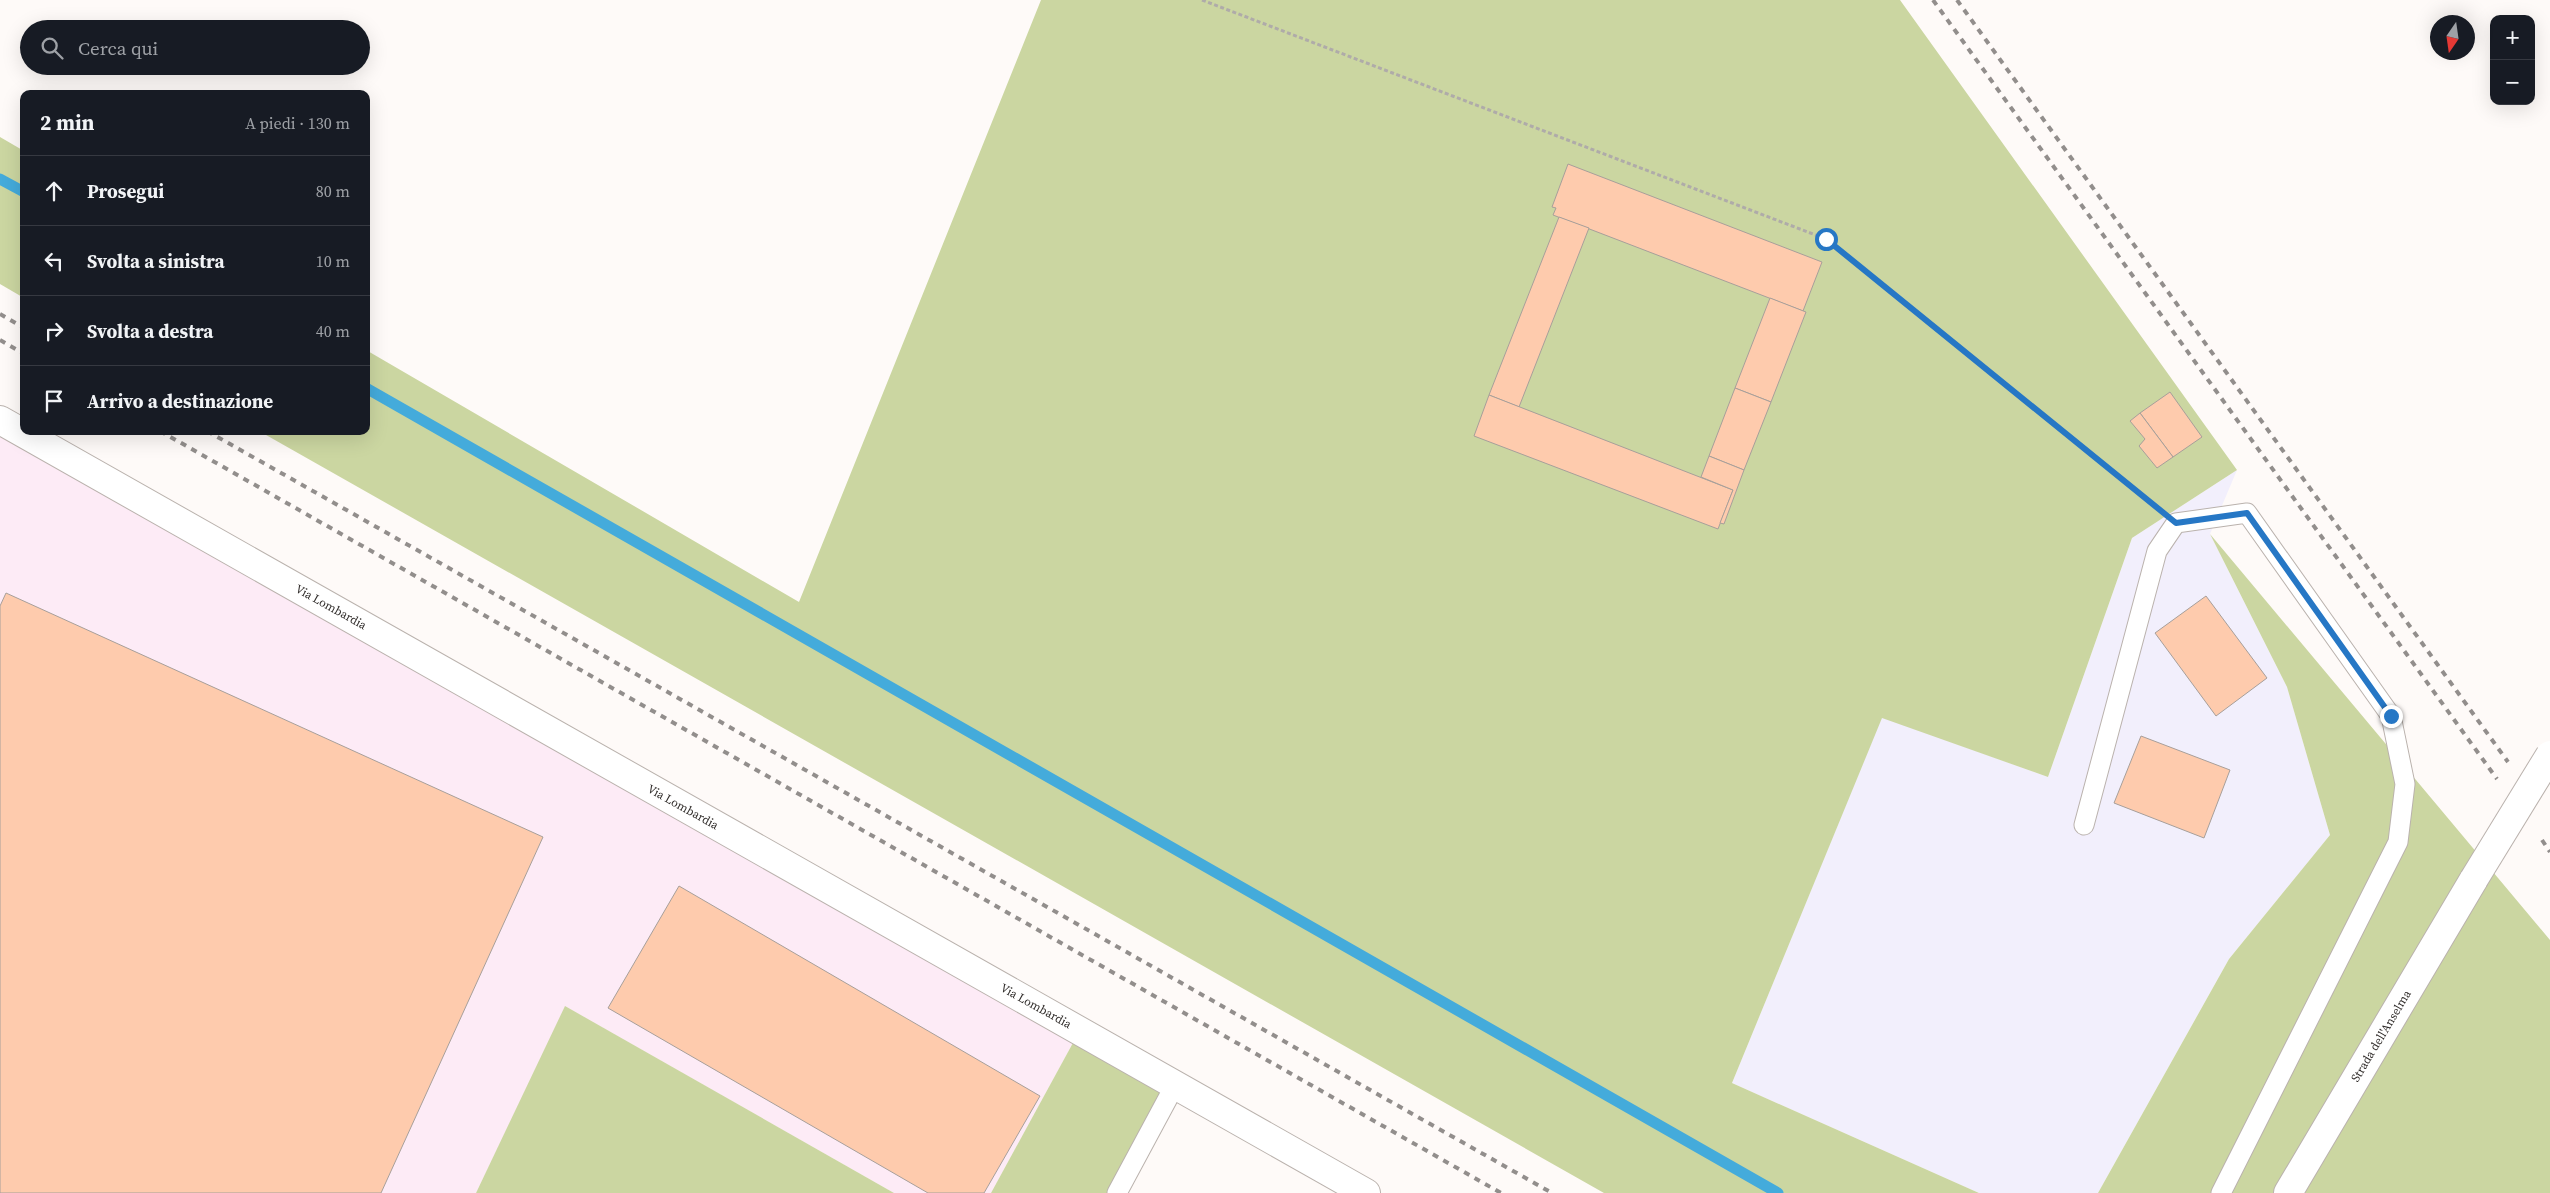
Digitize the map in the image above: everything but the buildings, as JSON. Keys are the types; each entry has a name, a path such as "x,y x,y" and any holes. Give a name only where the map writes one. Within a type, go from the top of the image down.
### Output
{"street":[{"name":"Via Lombardia","path":"0,420 20,431"},
{"name":"Via Lombardia","path":"27,435 1366,1193"},
{"name":"Strada dell'Anselma","path":"2288,1193 2474,879 2550,755"}],"lane":[{"path":"2084,826 2157,552 2176,523 2247,513 2391,716 2405,784 2398,842 2221,1193"},
{"path":"1117,1193 1175,1085"}],"path":[{"path":"1202,0 1826,239 2176,523"}],"shaded area":[{"path":"0,412 20,423 20,435 40,435 1080,1030 991,1193 894,1193 566,1007 476,1193 0,1193"},
{"path":"2237,470 2210,534 2287,687 2330,835 2229,959 2098,1193 1979,1193 1732,1083 1882,717 2048,777 2132,538"}],"green space":[{"path":"1041,0 1900,0 2237,470 2132,538 2048,777 1882,718 1732,1083 1979,1193 1604,1193 266,435 370,435 370,352 799,602"},
{"path":"0,137 20,149 20,296 0,284"},
{"path":"2210,534 2550,940 2550,1193 2098,1193 2229,959 2330,835 2287,687"},
{"path":"565,1006 894,1193 476,1193"},
{"path":"1080,1030 1174,1085 1115,1193 991,1193"}],"waterway":[{"path":"0,179 20,190"},
{"path":"370,390 1778,1193"}],"railway":[{"path":"1933,0 2497,779"},
{"path":"1957,0 2508,762"},
{"path":"0,314 20,326"},
{"path":"0,340 20,352"},
{"path":"167,435 1501,1193"},
{"path":"214,435 1552,1193"},
{"path":"2542,840 2550,852"}],"route":[{"path":"1826,239 2176,523 2247,513 2391,716"}]}
